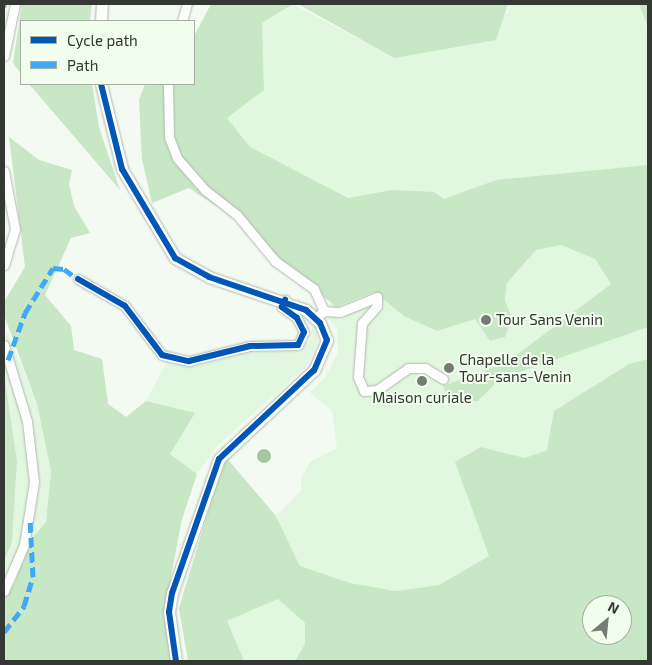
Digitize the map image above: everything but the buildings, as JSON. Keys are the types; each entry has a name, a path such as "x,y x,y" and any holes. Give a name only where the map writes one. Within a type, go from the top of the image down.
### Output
{"main road":[{"path":"101,20 102,4"},
{"path":"101,85 122,169 175,258 209,277 285,300 320,314 327,340 321,360 219,459 172,593 169,612 176,661"}],"street":[{"path":"4,56 15,4"},
{"path":"182,20 187,4"},
{"path":"168,85 169,137 177,158 205,190 237,215 275,261 314,289 320,314 340,312 377,297 377,306 362,323 358,377 364,391 377,390 408,368 425,368 443,379"},
{"path":"4,171 15,229 4,265"},
{"path":"78,279 125,306 162,355 189,361 250,346 298,345 304,332 297,318 282,307 285,300"},
{"path":"4,345 30,438 34,482 30,520 18,567 4,590"}],"shaded area":[{"path":"22,4 92,4 90,20 20,20 20,73 13,63"},
{"path":"211,4 293,4 262,23 264,90 227,118 250,147 348,198 391,190 434,192 444,199 496,180 648,165 648,327 500,379 478,401 449,401 443,386 507,362 611,284 595,259 561,245 536,250 507,283 505,300 512,319 505,337 490,341 475,319 437,331 404,316 374,292 336,307 290,268 278,268 236,219 189,188 152,203 142,159 139,100 145,85 195,85 195,34"},
{"path":"293,4 394,58 508,13 508,4 639,4 648,33 648,165 496,180 444,199 391,190 348,198 330,191 250,147 227,118 264,90 262,23"},
{"path":"298,4 508,4 496,40 394,58"},
{"path":"639,4 648,4 648,33 646,23"},
{"path":"30,85 92,85 99,127 120,190"},
{"path":"9,137 39,160 72,170 69,184 74,206 90,233 71,238 45,295 71,326 74,350 102,359 108,404 126,417 146,401 195,413 170,454 197,474 182,519 165,607 172,661 4,661 4,597 15,583 29,542 46,522 51,471 37,404 4,315 4,302 25,267"},
{"path":"561,245 595,259 611,284 507,362 443,386 450,401 478,400 500,379 648,327 648,359 629,364 555,411 548,450 525,458 481,447 466,494 489,556 439,585 396,591 350,583 300,566 276,516 301,491 301,478 310,462 337,448 332,411 310,393 326,376 338,352 337,329 328,318 331,302 337,307 374,292 404,316 512,319 505,300 507,283 536,250"},
{"path":"313,324 319,340 306,367 218,445 197,474 170,454 195,413 146,401 167,362 195,367 246,353 301,351 310,340"},
{"path":"8,333 37,404 51,471 46,522 29,542 15,583 4,597 4,561 12,542 17,461 4,373 4,338"},
{"path":"648,359 648,661 295,661 305,644 305,623 278,599 227,621 244,661 188,661 179,608 225,456 276,516 300,566 350,583 396,591 439,585 489,556 455,462 481,447 525,458 547,450 554,411 629,364"},
{"path":"4,373 17,461 12,542 4,561"},
{"path":"261,449 267,449 271,456 267,463 261,463 257,459 257,453"},
{"path":"278,599 305,623 305,644 295,661 244,661 227,621"}],"marked path":[{"path":"8,360 25,313 53,268 64,269 78,279"},
{"path":"4,632 24,606 33,577 30,520"}],"cycle path":[{"path":"101,85 122,169 175,258 209,277 306,310 320,323 327,340 314,370 219,459 172,593 169,612 176,661"},
{"path":"78,279 125,306 162,355 189,361 250,346 298,345 304,332 297,318 282,307 285,300"}],"place":[{"name":"Tour Sans Venin","path":"486,320"},
{"name":"Chapelle de la Tour-sans-Venin","path":"449,368"},
{"name":"Maison curiale","path":"422,381"}]}
